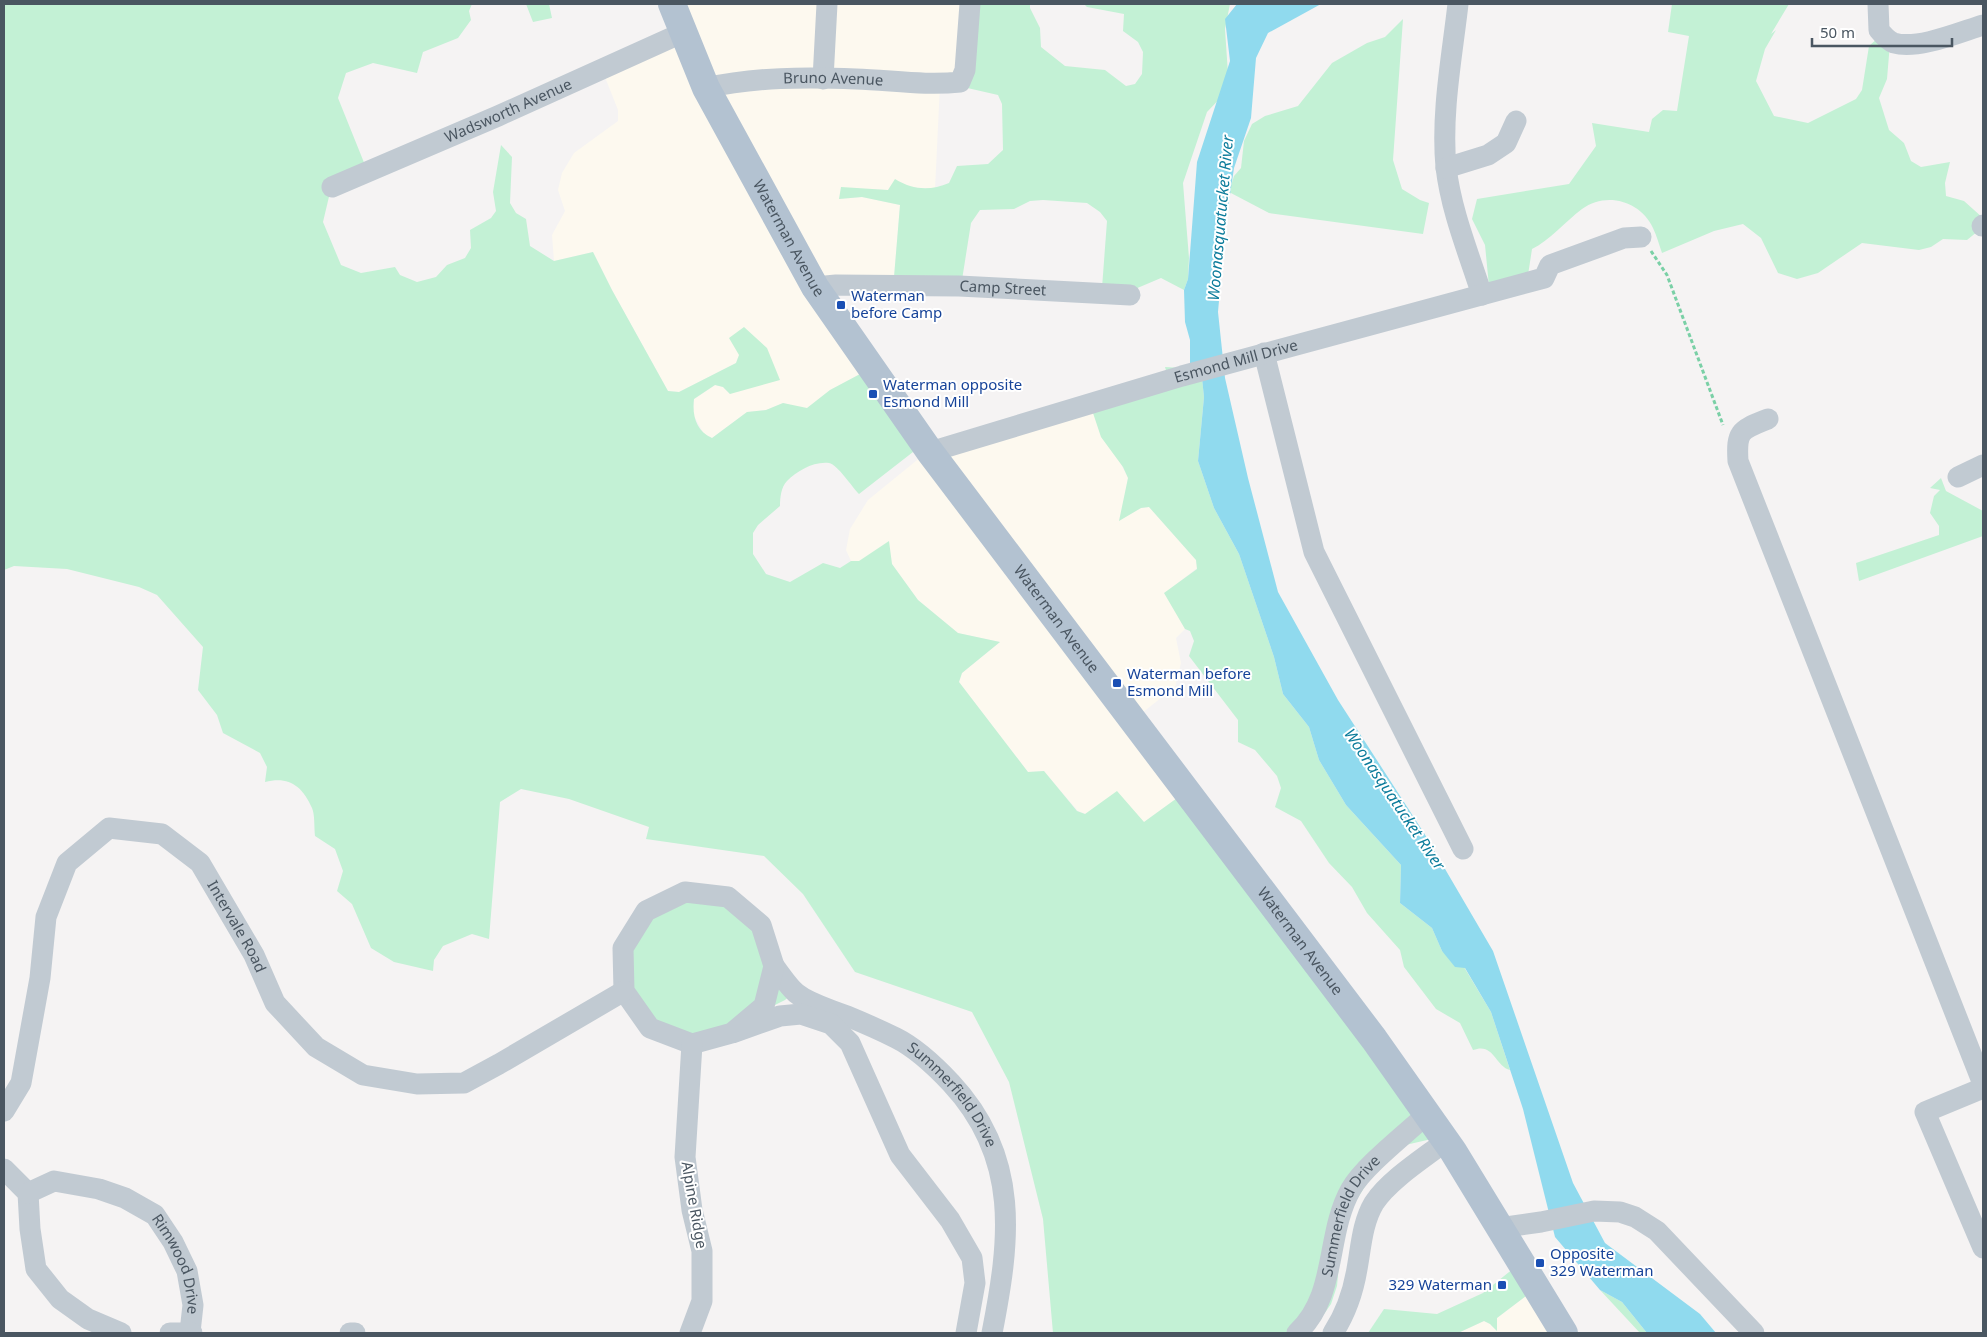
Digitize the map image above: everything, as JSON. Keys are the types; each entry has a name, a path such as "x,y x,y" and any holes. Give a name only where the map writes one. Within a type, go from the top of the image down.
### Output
{"main road":[{"name":"Waterman Avenue","path":"672,4 706,88 815,287 930,452 1374,1039 1446,1141 1564,1333"}],"street":[{"path":"824,79 827,4"},
{"name":"Bruno Avenue","path":"706,88 736,82 824,79 945,84 960,82 965,70 970,4"},
{"path":"1458,4 1445,128 1446,168 1453,203 1482,296"},
{"path":"1878,4 1879,30 1893,42 1908,44 1930,41 1983,25"},
{"name":"Wadsworth Avenue","path":"332,186 498,116 684,32"},
{"path":"1446,168 1488,155 1506,143 1516,121"},
{"name":"Esmond Mill Drive","path":"930,452 1182,376 1544,278 1550,265 1624,238 1641,237"},
{"name":"Camp Street","path":"815,287 836,285 959,286 1130,295"},
{"path":"1264,353 1314,552 1463,849"},
{"path":"1768,419 1744,428 1737,442 1738,461 1983,1084"},
{"path":"1958,476 1983,465"},
{"name":"Intervale Road","path":"4,1111 21,1083 40,978 46,917 67,863 109,828 162,834 200,863 254,955 275,1003 316,1047 363,1075 417,1084 464,1083 624,991"},
{"path":"732,1033 764,1006 774,966 761,925 728,897 685,892 646,911 623,948 624,991 650,1028 692,1044 732,1033 780,1016 801,1014 831,1024 850,1043 900,1155 950,1220 972,1258 975,1283 966,1333"},
{"name":"Summerfield Drive","path":"774,966 796,992 813,1004 848,1016 898,1039 937,1067 964,1097 996,1158 1004,1190 1006,1249 992,1333"},
{"name":"Alpine Ridge","path":"690,1333 702,1301 702,1251 692,1210 685,1157 692,1044"},
{"path":"1983,1088 1925,1112 1983,1248"},
{"name":"Summerfield Drive","path":"1297,1333 1316,1310 1326,1286 1343,1208 1352,1188 1372,1164 1427,1114"},
{"name":"Summerfield Drive","path":"1333,1333 1344,1316 1352,1294 1361,1240 1374,1203 1397,1178 1446,1141"},
{"path":"4,1169 28,1193 30,1229 36,1269 60,1298 88,1320 121,1333"},
{"name":"Rimwood Drive","path":"28,1193 54,1181 99,1189 125,1198 154,1215 172,1242 186,1271 192,1305 184,1333"},
{"path":"1499,1228 1594,1211 1620,1212 1635,1217 1658,1231 1754,1333"},
{"path":"972,1303 997,1304"},
{"path":"350,1333 355,1333"}],"path":[{"path":"1641,237 1667,275 1724,425"}],"shaded area":[{"path":"671,4 967,4 960,75 940,85 935,189 908,187 895,180 888,190 841,188 840,199 862,197 900,205 894,277 821,279 862,373 830,390 806,409 783,403 766,410 747,412 712,438 704,434 693,414 694,399 715,385 723,387 730,394 739,355 736,363 679,392 668,391 593,252 554,261 552,235 565,211 558,190 562,173 574,153 618,121 618,110 603,72 682,34"},
{"path":"1089,401 1128,478 1120,520 1141,508 1149,507 1196,560 1197,568 1165,593 1185,629 1176,638 1181,663 1175,687 1133,720 1184,793 1144,822 1086,814 1078,811 1044,771 1028,772 959,682 962,673 1000,642 958,633 918,600 892,564 851,561 846,550 850,529 868,500 927,452"},
{"path":"1534,1290 1563,1333 1458,1333 1484,1321 1496,1330 1497,1318"}],"green space":[{"path":"4,4 472,4 469,11 471,20 458,38 423,52 417,73 373,63 346,73 338,98 365,165 332,184 323,222 341,265 361,273 395,267 400,275 417,282 436,277 447,265 465,258 471,248 470,230 491,218 496,211 493,192 501,145 512,157 510,203 516,213 526,219 530,246 554,261 593,252 668,391 679,392 736,363 739,355 729,338 744,327 767,348 780,380 730,394 723,387 715,385 694,399 696,422 707,435 712,438 747,412 766,410 783,403 807,408 830,390 862,373 922,445 859,494 841,472 829,463 812,465 791,477 782,489 780,506 758,525 753,533 753,554 766,574 790,582 823,563 840,568 851,561 859,561 889,541 892,564 918,600 958,633 1000,642 962,673 959,682 1028,772 1044,771 1077,811 1085,814 1117,791 1144,822 1184,793 1436,1138 1388,1149 1343,1222 1337,1286 1331,1304 1311,1333 1053,1333 1043,1219 1009,1082 972,1012 855,972 803,894 764,856 646,839 649,827 569,799 521,789 500,802 489,939 472,934 443,946 434,960 433,971 394,962 371,948 352,904 337,891 343,871 335,849 315,836 314,814 304,793 293,784 281,780 265,782 267,767 260,753 223,733 217,715 198,690 203,647 157,595 139,587 67,569 14,566 4,570"},
{"path":"526,4 549,4 552,18 533,22"},
{"path":"967,4 1030,4 1030,8 1040,28 1041,47 1065,66 1105,70 1126,86 1135,84 1142,74 1143,52 1138,42 1123,31 1124,14 1087,7 1084,4 1230,4 1225,29 1229,89 1207,112 1183,183 1189,258 1188,279 1184,290 1161,278 1128,292 1102,288 1107,221 1100,212 1087,203 1043,200 1030,201 1014,209 980,210 971,223 962,280 894,277 900,205 862,197 839,199 841,187 888,190 895,179 915,187 942,186 949,183 957,166 988,164 1003,150 1002,104 998,95 963,87"},
{"path":"1672,4 1789,4 1771,34 1776,30 1765,49 1756,81 1774,116 1808,123 1856,99 1862,90 1869,46 1879,37 1890,43 1887,79 1879,98 1889,130 1904,143 1911,161 1921,167 1950,162 1945,183 1946,196 1964,201 1983,218 1983,227 1967,240 1943,239 1931,247 1919,250 1862,243 1818,273 1797,279 1778,273 1761,238 1743,224 1714,231 1662,253 1653,228 1640,211 1632,205 1622,202 1602,201 1582,209 1545,241 1532,249 1526,288 1489,286 1485,245 1472,219 1477,199 1569,184 1596,146 1592,123 1649,132 1652,119 1663,110 1677,111 1689,36 1668,32"},
{"path":"1403,19 1393,160 1402,189 1429,203 1423,234 1269,213 1229,192 1234,176 1241,168 1244,141 1252,124 1265,116 1298,106 1332,63 1367,43 1385,37"},
{"path":"1165,367 1201,369 1204,397 1198,461 1214,508 1239,554 1274,657 1283,694 1309,727 1319,760 1346,805 1401,865 1400,903 1432,928 1442,951 1464,967 1491,1012 1510,1070 1505,1068 1486,1049 1473,1050 1460,1023 1436,1009 1404,967 1400,950 1367,913 1352,887 1329,863 1301,821 1275,807 1281,788 1277,776 1255,750 1238,742 1238,720 1189,656 1194,641 1190,631 1185,629 1164,593 1197,569 1196,560 1149,507 1141,508 1119,521 1128,478 1123,467 1101,437 1089,401 1167,374"},
{"path":"1941,478 1946,491 1983,511 1983,536 1859,581 1856,563 1939,535 1939,526 1930,513 1934,496 1940,490 1930,488"},
{"path":"707,891 763,917 794,992 785,1000 688,1049 627,1009 635,921"},
{"path":"1519,1264 1534,1290 1497,1318 1497,1331 1484,1321 1458,1333 1368,1333 1384,1309 1437,1314 1483,1293"},
{"path":"1600,1290 1622,1302 1647,1333 1640,1333"}],"water":[{"name":"Woonasquatucket River","path":"1237,4 1321,4 1268,33 1256,58 1251,118 1234,168 1226,222 1218,312 1225,378 1248,478 1278,592 1338,700 1424,833 1493,951 1573,1183 1605,1243 1700,1314 1716,1333 1647,1333 1622,1302 1600,1290 1555,1237 1523,1109 1491,1012 1465,968 1455,967 1442,951 1432,928 1400,903 1401,865 1346,805 1319,760 1309,727 1283,694 1274,657 1239,554 1214,508 1198,461 1204,397 1201,369 1190,369 1190,340 1185,322 1184,290 1188,279 1197,162 1230,61 1225,19"}],"place":[{"name":"Waterman before Camp","path":"841,305"},
{"name":"Waterman opposite Esmond Mill","path":"873,394"},
{"name":"Waterman before Esmond Mill","path":"1117,683"},
{"name":"Opposite 329 Waterman","path":"1540,1263"},
{"name":"329 Waterman","path":"1502,1285"}]}
